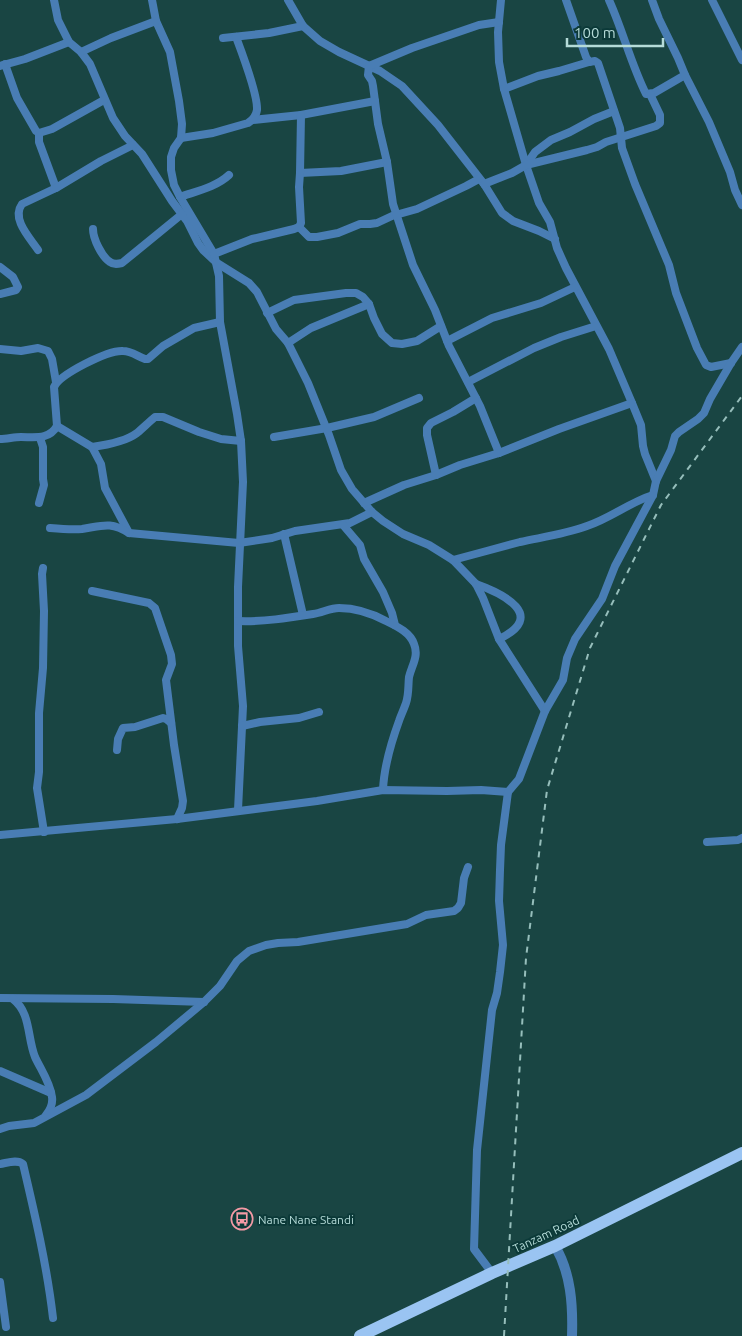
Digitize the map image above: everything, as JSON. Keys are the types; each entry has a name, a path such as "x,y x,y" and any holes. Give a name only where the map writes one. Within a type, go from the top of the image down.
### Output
{"highway":[{"name":"Tanzam Road","path":"360,1336 492,1273 555,1246 742,1153"}],"street":[{"path":"54,0 58,20 69,42 81,52 90,64 112,118 142,154 172,201 188,221 198,243 217,263 249,283 257,292 276,329 288,343 308,383 327,428 340,470 352,489 372,512 402,534 429,545 453,560 476,584 499,640 545,711"},
{"path":"152,0 156,21 170,52 180,101 181,138 174,148 171,157 174,185 214,254 217,263 220,322 241,441 243,482 239,543 238,621 243,706 238,810"},
{"path":"288,0 302,26 320,41 380,72 402,86 438,124 482,182 502,213 513,221 554,239"},
{"path":"501,0 498,46 504,90 526,166 539,203 550,222 554,239 566,268 609,349 641,424 645,454 656,481"},
{"path":"566,0 588,62"},
{"path":"299,227 309,237 317,237 338,233 360,224 377,223 416,209 466,186 512,173 526,166 587,150 656,126 660,123 660,115 650,94 646,94 642,87 609,0"},
{"path":"652,0 685,75 709,122 742,205"},
{"path":"712,0 742,60"},
{"path":"81,52 110,38 156,21"},
{"path":"368,66 478,25 500,22"},
{"path":"223,38 269,33 302,26"},
{"path":"236,37 256,103 256,115 253,120"},
{"path":"56,188 39,142 39,133 17,98 3,65 25,59 69,42"},
{"path":"504,90 538,76 588,62 595,61 598,63 620,128 622,148 669,264 676,293 697,348 706,365 711,367 731,363"},
{"path":"368,66 368,75 372,81 393,204 413,265 447,341 476,398 498,453"},
{"path":"650,94 685,75"},
{"path":"39,133 52,129 104,100"},
{"path":"181,138 213,133 253,120 301,115 375,101"},
{"path":"526,166 536,152 551,140 614,111"},
{"path":"299,227 301,115"},
{"path":"38,250 19,221 18,213 22,204 56,188 101,161 133,145"},
{"path":"300,173 341,171 387,162"},
{"path":"180,197 208,188 223,181 229,175"},
{"path":"93,229 93,236 105,257 110,263 116,265 122,263 182,214"},
{"path":"214,254 252,239 299,227"},
{"path":"0,267 13,277 18,287 16,290 0,294"},
{"path":"447,341 492,318 541,303 576,287"},
{"path":"267,313 294,300 356,293 369,304 382,334 392,343 402,344 417,340 441,326"},
{"path":"288,343 311,328 369,304"},
{"path":"56,382 77,368 118,351 125,350 148,359 163,346 194,328 220,322"},
{"path":"468,382 534,348 596,326"},
{"path":"492,1273 474,1248 477,1150 492,1010 499,979 503,945 499,901 500,870 501,845 508,792 519,779 545,711 562,680 575,639 602,599 615,566 653,495 656,481 675,436 704,413 710,399 742,347"},
{"path":"0,349 21,351 38,348 48,352 52,359 56,382 54,387 57,426 47,436 40,438 0,439"},
{"path":"274,437 327,428 374,417 419,398"},
{"path":"436,475 427,428 431,423 476,398"},
{"path":"364,503 404,485 498,453 559,428 632,403"},
{"path":"92,447 129,438 157,416 221,439 241,441"},
{"path":"57,426 92,447 101,464 105,488 128,533"},
{"path":"39,503 44,485 43,447 40,438"},
{"path":"453,560 584,528 653,495"},
{"path":"50,528 82,529 108,524 128,533 239,543 272,538 298,530 342,525 372,512"},
{"path":"342,525 360,545 364,559 383,592 395,625"},
{"path":"284,534 304,615"},
{"path":"43,568 43,668 39,713 39,772 37,788 44,832"},
{"path":"476,584 492,590 514,603 520,611 521,620 509,634 499,640"},
{"path":"92,591 149,603 155,608 171,655 172,664 166,680 183,801 182,808 176,819"},
{"path":"238,621 276,620 312,614 332,608 341,608 373,614 395,625 413,640 416,658 409,677 406,705 386,760 383,790"},
{"path":"242,726 299,718 319,712"},
{"path":"117,750 118,739 124,728 136,727 163,718 171,723"},
{"path":"0,835 176,819 317,801 383,790 481,790 508,792"},
{"path":"706,842 741,840"},
{"path":"0,1129 34,1123 86,1095 156,1042 204,1002 220,986 237,961 249,952 278,943 298,942 407,924 426,915 454,911 461,903 464,878 468,867"},
{"path":"0,998 204,1002"},
{"path":"13,999 22,1007 35,1055 51,1093 51,1108 43,1118"},
{"path":"0,1071 51,1093"},
{"path":"0,1164 17,1161 23,1164 43,1250 53,1318"},
{"path":"555,1246 562,1259 567,1276 572,1310 572,1336"},
{"path":"0,1282 6,1327"}],"railway":[{"path":"504,1336 526,958 547,790 590,648 661,505 742,396"}],"place":[{"name":"Nane Nane Standi","path":"242,1219"}]}
